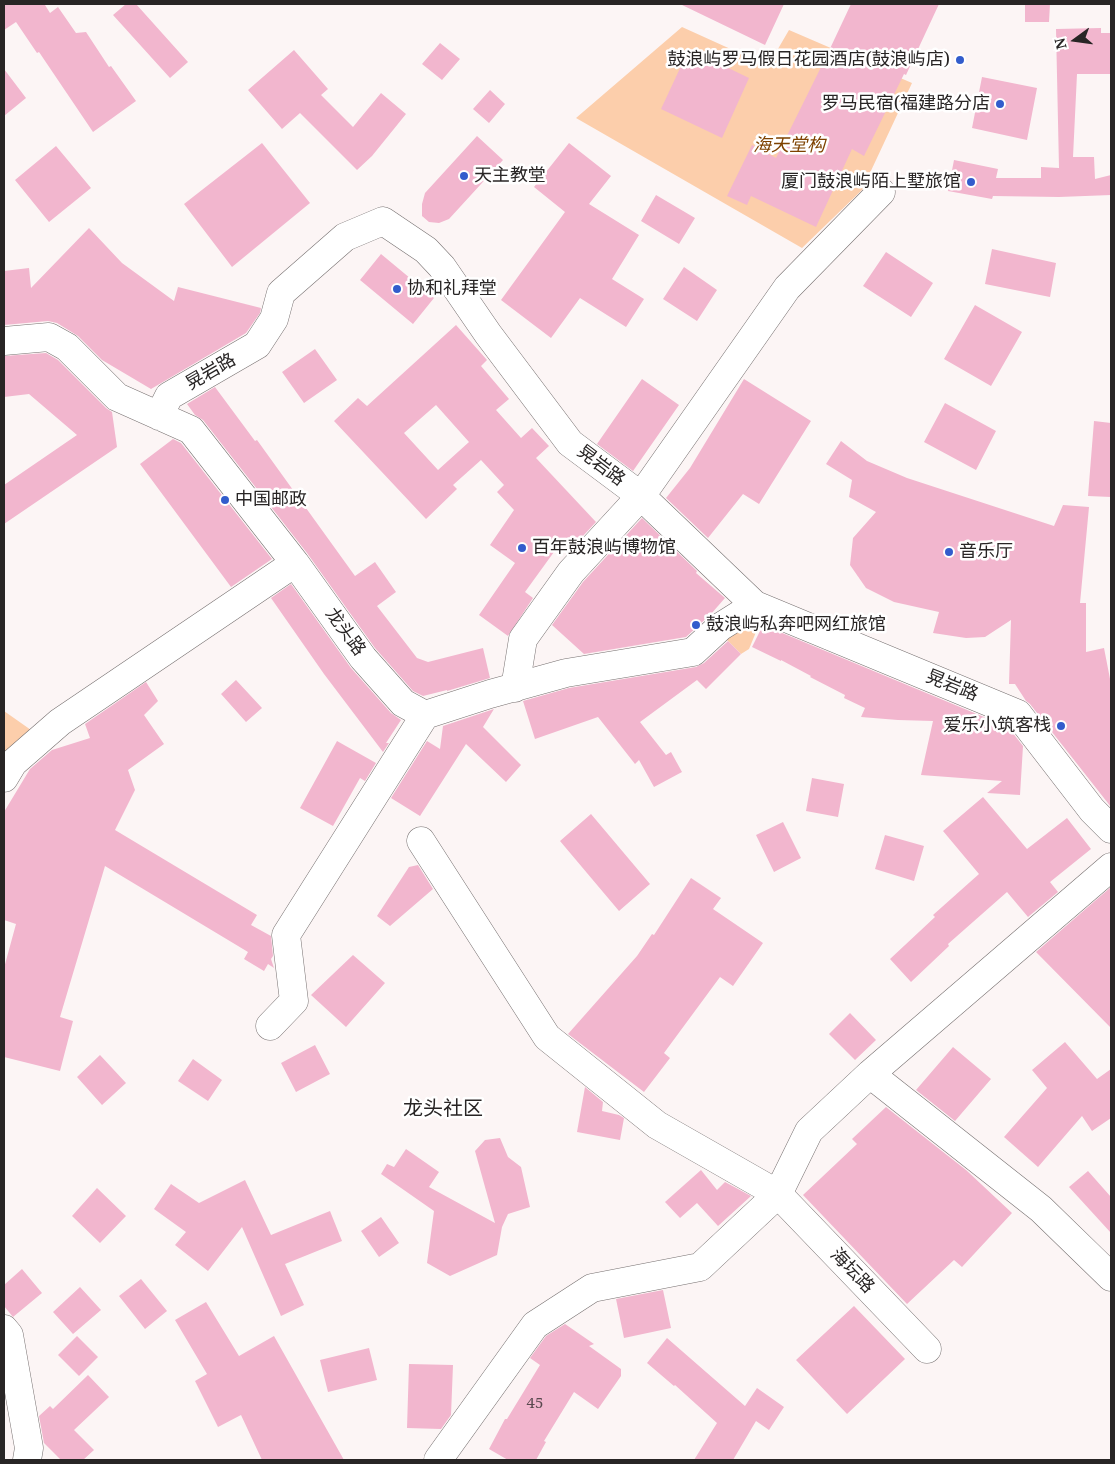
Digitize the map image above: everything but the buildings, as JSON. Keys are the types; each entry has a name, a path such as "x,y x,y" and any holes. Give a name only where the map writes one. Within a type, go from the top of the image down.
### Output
{"street":[{"path":"514,688 523,639 571,572 641,496 787,288 881,192"},
{"name":"晃岩路","path":"159,416 169,396 257,345 274,319 281,293 331,249 345,237 383,221 426,250 442,267 488,334 570,443 641,496 756,605 1018,714 1092,810 1111,829"},
{"name":"龙头路","path":"4,341 49,336 67,347 117,397 191,430 295,563 363,658 404,703 425,716"},
{"path":"4,778 13,763 60,722 295,563"},
{"path":"270,1026 294,1001 286,936 425,716 490,694 566,673 693,652 720,626 756,605"},
{"name":"海坛路","path":"421,840 547,1036 657,1125 778,1194 926,1349"},
{"path":"438,1460 535,1325 592,1288 700,1267 778,1194 808,1131 870,1074 1111,867"},
{"path":"870,1074 1041,1209 1111,1276"},
{"path":"4,1329 10,1335 29,1448 27,1460"}],"green space":[{"name":"海天堂构","path":"682,27 768,66 789,30 912,83 862,190 802,248 576,118"},
{"path":"744,620 761,620 749,649 741,654 720,633"},
{"path":"4,711 31,730 4,756"}],"place":[{"name":"鼓浪屿罗马假日花园酒店(鼓浪屿店)","path":"960,60"},
{"name":"罗马民宿(福建路分店","path":"1000,104"},
{"name":"天主教堂","path":"464,176"},
{"name":"厦门鼓浪屿陌上墅旅馆","path":"971,182"},
{"name":"协和礼拜堂","path":"397,289"},
{"name":"中国邮政","path":"225,500"},
{"name":"百年鼓浪屿博物馆","path":"522,548"},
{"name":"音乐厅","path":"949,552"},
{"name":"鼓浪屿私奔吧网红旅馆","path":"696,625"},
{"name":"爱乐小筑客栈","path":"1061,726"}],"district":[{"name":"龙头社区","path":"443,1109"}]}
